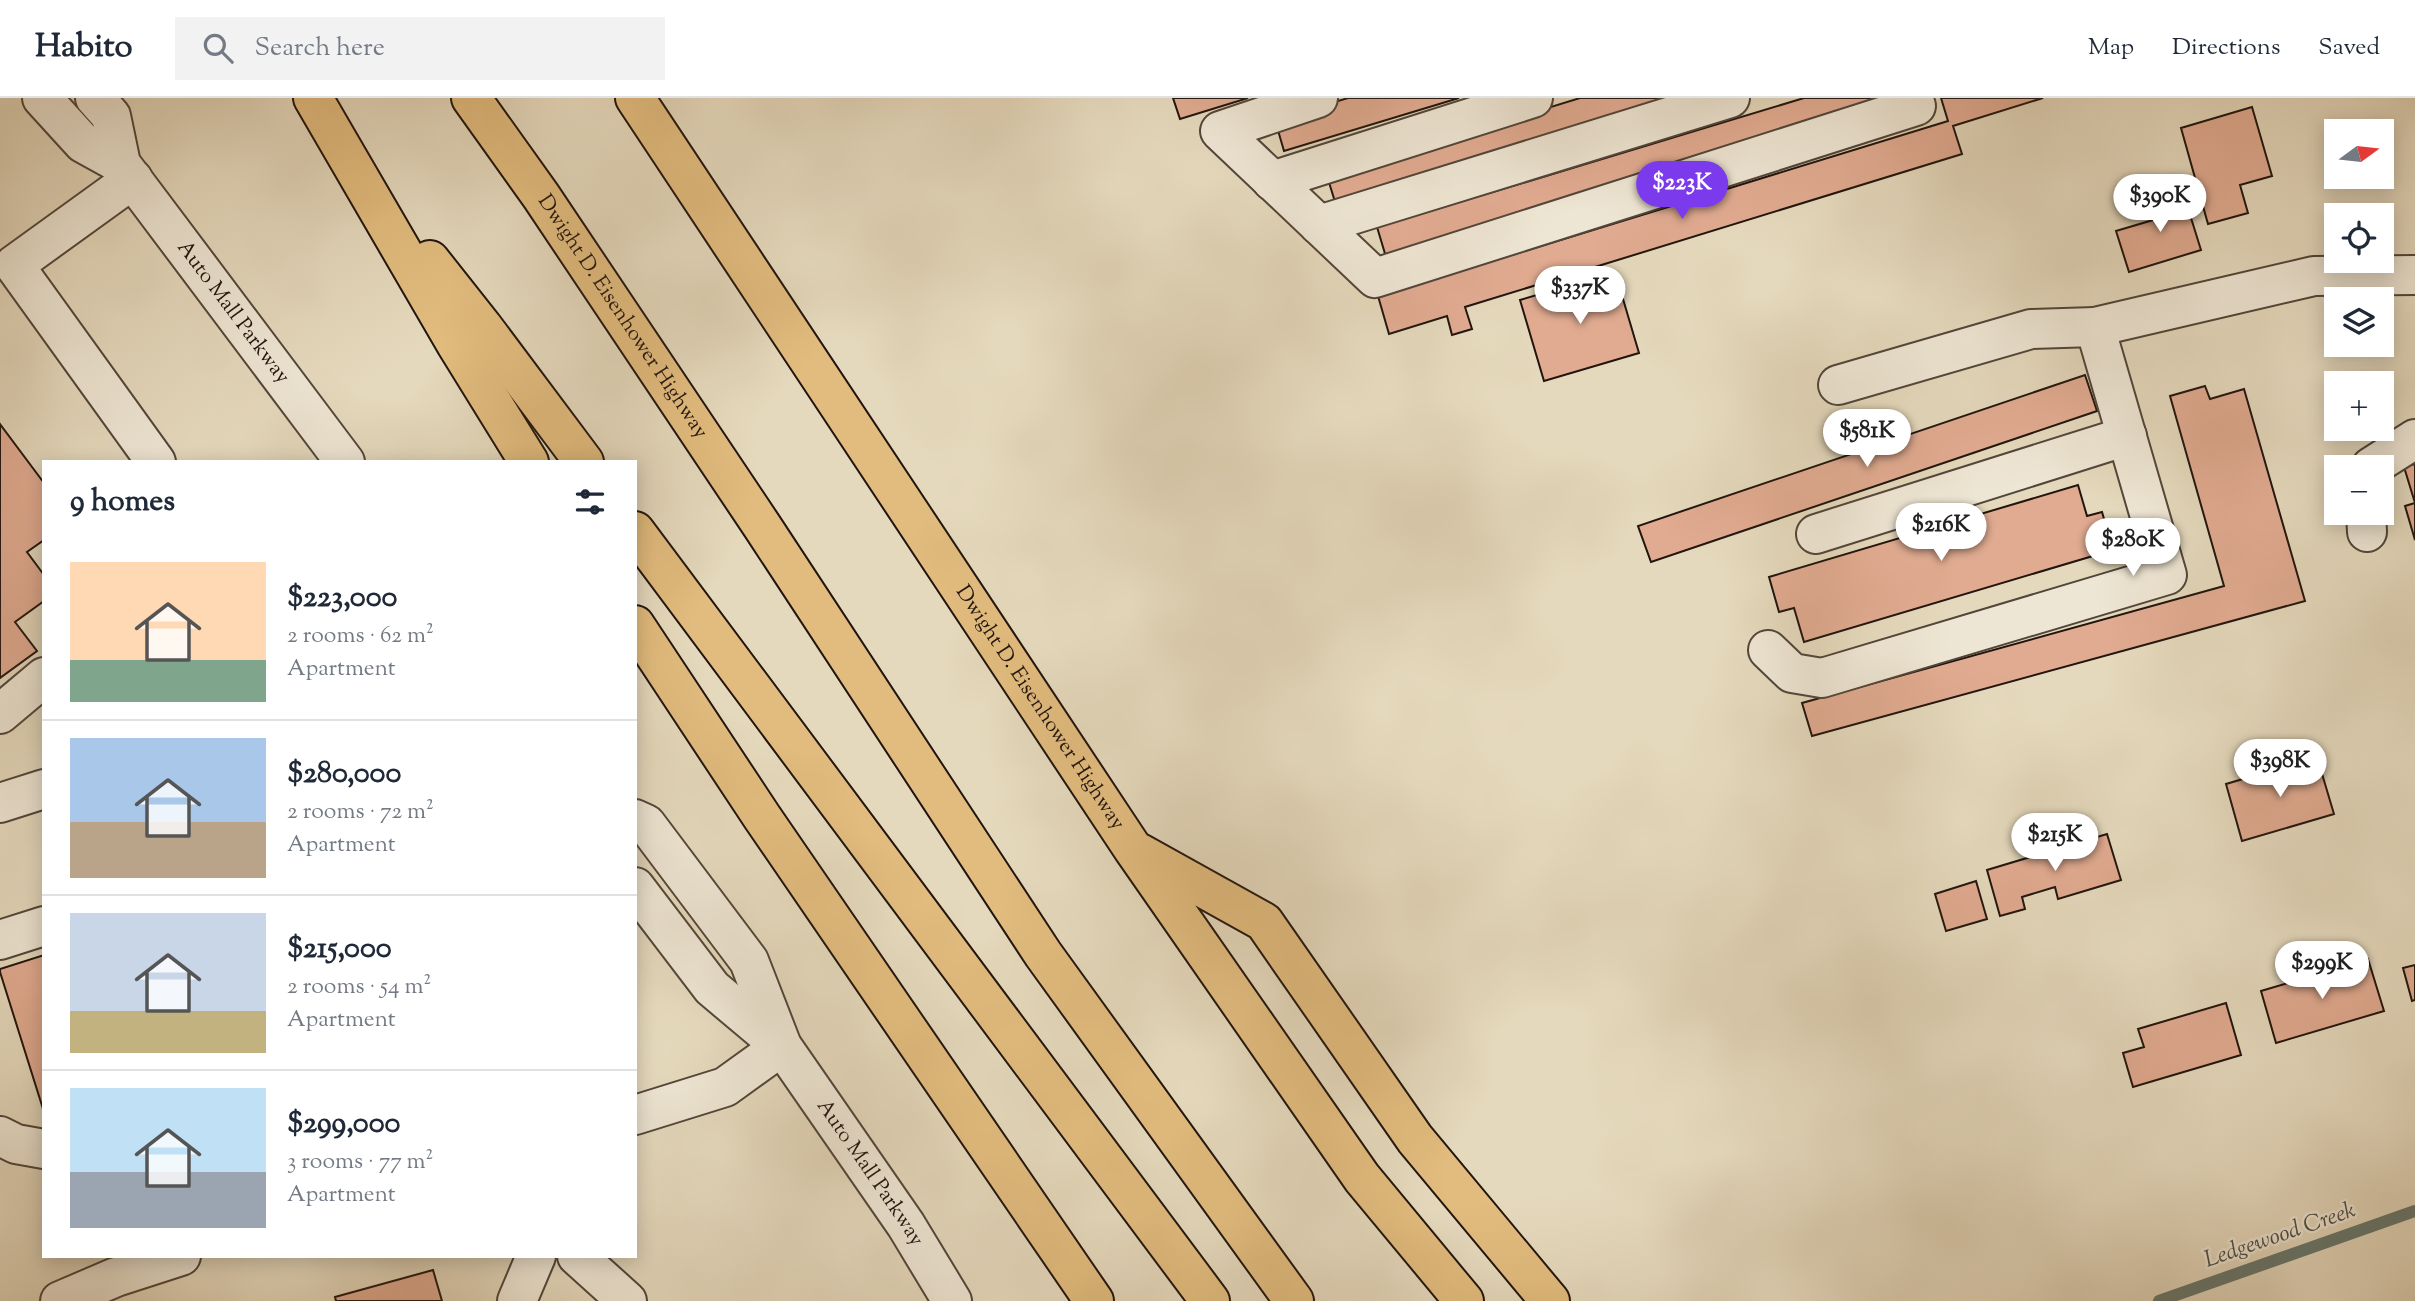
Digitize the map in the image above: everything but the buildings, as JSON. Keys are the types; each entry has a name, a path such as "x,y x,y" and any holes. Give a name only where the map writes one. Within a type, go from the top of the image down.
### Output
{"highway":[{"path":"313,98 456,344 528,460"},
{"name":"Dwight D. Eisenhower Highway","path":"471,98 541,197 762,526 1043,954 1294,1301"},
{"name":"Dwight D. Eisenhower Highway","path":"635,98 1133,849 1362,1178 1464,1301"},
{"path":"348,157 483,327 583,460"},
{"path":"637,534 1210,1301"},
{"path":"637,628 762,817 1094,1301"},
{"path":"1133,849 1264,922 1415,1139 1550,1301"}],"street":[{"name":"Auto Mall Parkway","path":"41,98 83,143 127,171"},
{"name":"Auto Mall Parkway","path":"95,98 111,116 127,171 344,460"},
{"path":"1318,98 1220,131 1375,278 1916,106 1913,98"},
{"path":"1272,181 1533,98"},
{"path":"1319,225 1730,98"},
{"path":"127,171 5,261 154,460"},
{"path":"1838,385 2031,329 2095,327 2314,275 2415,275"},
{"path":"1768,650 1792,673 1822,678 2167,575 2095,327"},
{"path":"1816,534 2127,436"},
{"path":"2390,455 2415,439"},
{"path":"0,714 42,679"},
{"path":"0,803 42,790"},
{"name":"Auto Mall Parkway","path":"637,820 646,824 749,961 782,1046 906,1225 952,1301"},
{"name":"Auto Mall Parkway","path":"637,890 712,988 782,1046"},
{"path":"0,940 42,927"},
{"path":"637,1114 725,1087 782,1046"},
{"path":"0,1136 16,1144 42,1149"},
{"path":"60,1301 116,1276 174,1258"},
{"path":"517,1301 535,1258"},
{"path":"579,1258 627,1301"}],"waterway":[{"name":"Ledgewood Creek","path":"2159,1301 2415,1211"}]}
